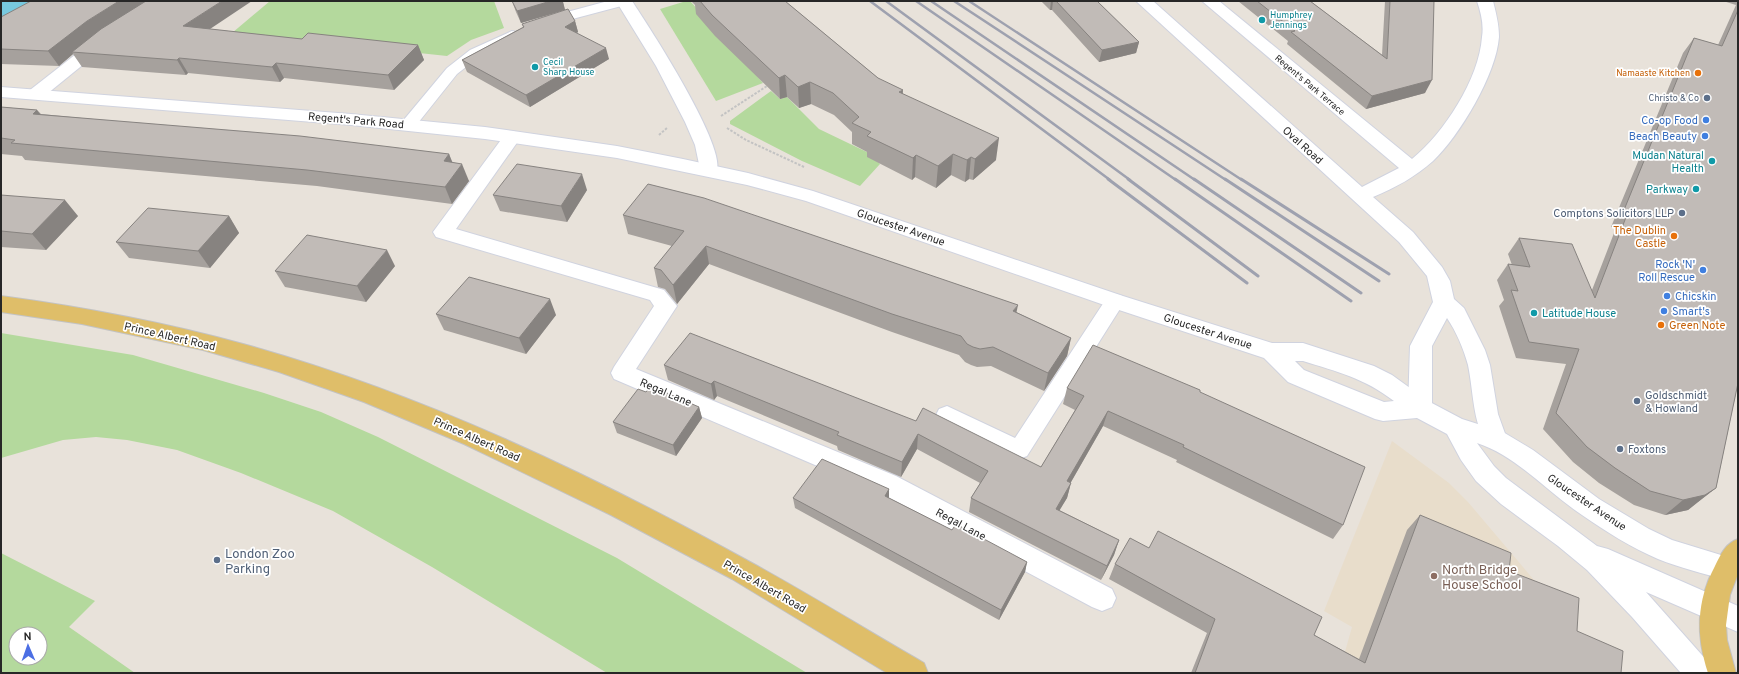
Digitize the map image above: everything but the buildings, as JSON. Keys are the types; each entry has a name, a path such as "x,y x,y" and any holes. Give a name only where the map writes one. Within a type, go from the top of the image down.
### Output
{"main road":[{"name":"Prince Albert Road","path":"1,304 47,310 179,337 249,355 300,371 393,404 554,474 710,554 914,673"},
{"path":"1722,673 1711,636 1713,609 1732,560"}],"street":[{"path":"624,1 668,71 700,136 708,156 709,169"},
{"name":"Oval Road","path":"1144,1 1406,237 1428,262 1440,281 1444,302"},
{"name":"Regent's Park Terrace","path":"1210,1 1411,168"},
{"path":"1358,195 1396,179 1429,154 1462,112 1486,60 1491,35 1491,22 1485,1"},
{"path":"36,94 110,36"},
{"name":"Regent's Park Road","path":"1,92 408,125 512,137 626,154 709,169"},
{"name":"Regal Lane","path":"512,137 443,232 657,295 666,306 622,373 887,484 1102,598"},
{"name":"Gloucester Avenue","path":"709,169 813,197 1115,301 1272,352 1303,352 1366,372 1384,380 1420,408 1455,427 1495,439 1524,458 1590,507 1640,537 1666,550 1732,560"},
{"path":"1420,408 1420,346 1444,302 1456,314 1474,350 1479,365 1486,414 1495,439"},
{"name":"Gloucester Avenue","path":"1272,352 1296,376 1382,412 1420,408"},
{"path":"1455,427 1475,462 1508,494 1580,548 1633,599 1699,673"},
{"path":"1580,548 1738,619"}],"lane":[{"path":"408,125 446,76 462,62 480,50 527,29 564,16 624,1"},
{"path":"947,415 1019,450 1115,301"}],"path":[{"path":"719,118 767,86"},
{"path":"721,125 746,140 830,179 813,197"}],"shaded area":[{"name":"North Bridge House School","path":"1392,441 1449,483 1468,502 1561,612 1339,673 1352,627 1324,611"}],"green space":[{"path":"270,1 494,1 504,28 471,40 447,56 232,33"},
{"path":"683,2 691,2 763,83 716,101 660,9"},
{"path":"771,91 780,99 787,97 819,129 871,154 880,164 860,186 802,161 730,124 730,121"},
{"path":"1,333 133,355 264,393 321,412 378,437 617,558 807,673 607,673 432,567 333,511 241,473 177,450 127,440 96,437 63,440 1,458"},
{"path":"1,553 95,601 69,627 135,673 1,673"}],"water":[{"path":"1,1 35,1 1,20"}],"railway":[{"path":"870,1 1110,180"},
{"path":"886,1 1130,180"},
{"path":"916,1 1176,180"},
{"path":"931,1 1195,180"},
{"path":"954,1 1226,180"},
{"path":"969,1 1242,180"},
{"path":"1108,179 1247,283"},
{"path":"1128,179 1258,276"},
{"path":"1175,179 1351,301"},
{"path":"1194,179 1361,293"},
{"path":"1225,179 1379,281"},
{"path":"1241,179 1389,274"}],"place":[{"name":"Humphrey Jennings","path":"1262,20"},
{"name":"Cecil Sharp House","path":"535,67"},
{"name":"Namaaste Kitchen","path":"1698,73"},
{"name":"Christo & Co","path":"1707,98"},
{"name":"Co-op Food","path":"1706,120"},
{"name":"Beach Beauty","path":"1705,136"},
{"name":"Mudan Natural Health","path":"1712,161"},
{"name":"Parkway","path":"1696,189"},
{"name":"Comptons Solicitors LLP","path":"1682,213"},
{"name":"The Dublin Castle","path":"1674,236"},
{"name":"Rock 'N' Roll Rescue","path":"1703,270"},
{"name":"Chicskin","path":"1667,296"},
{"name":"Smart's","path":"1664,311"},
{"name":"Latitude House","path":"1534,313"},
{"name":"Green Note","path":"1661,325"},
{"name":"Goldschmidt & Howland","path":"1637,401"},
{"name":"Foxtons","path":"1620,449"},
{"name":"London Zoo Parking","path":"217,560"},
{"name":"North Bridge House School","path":"1434,576"}]}
